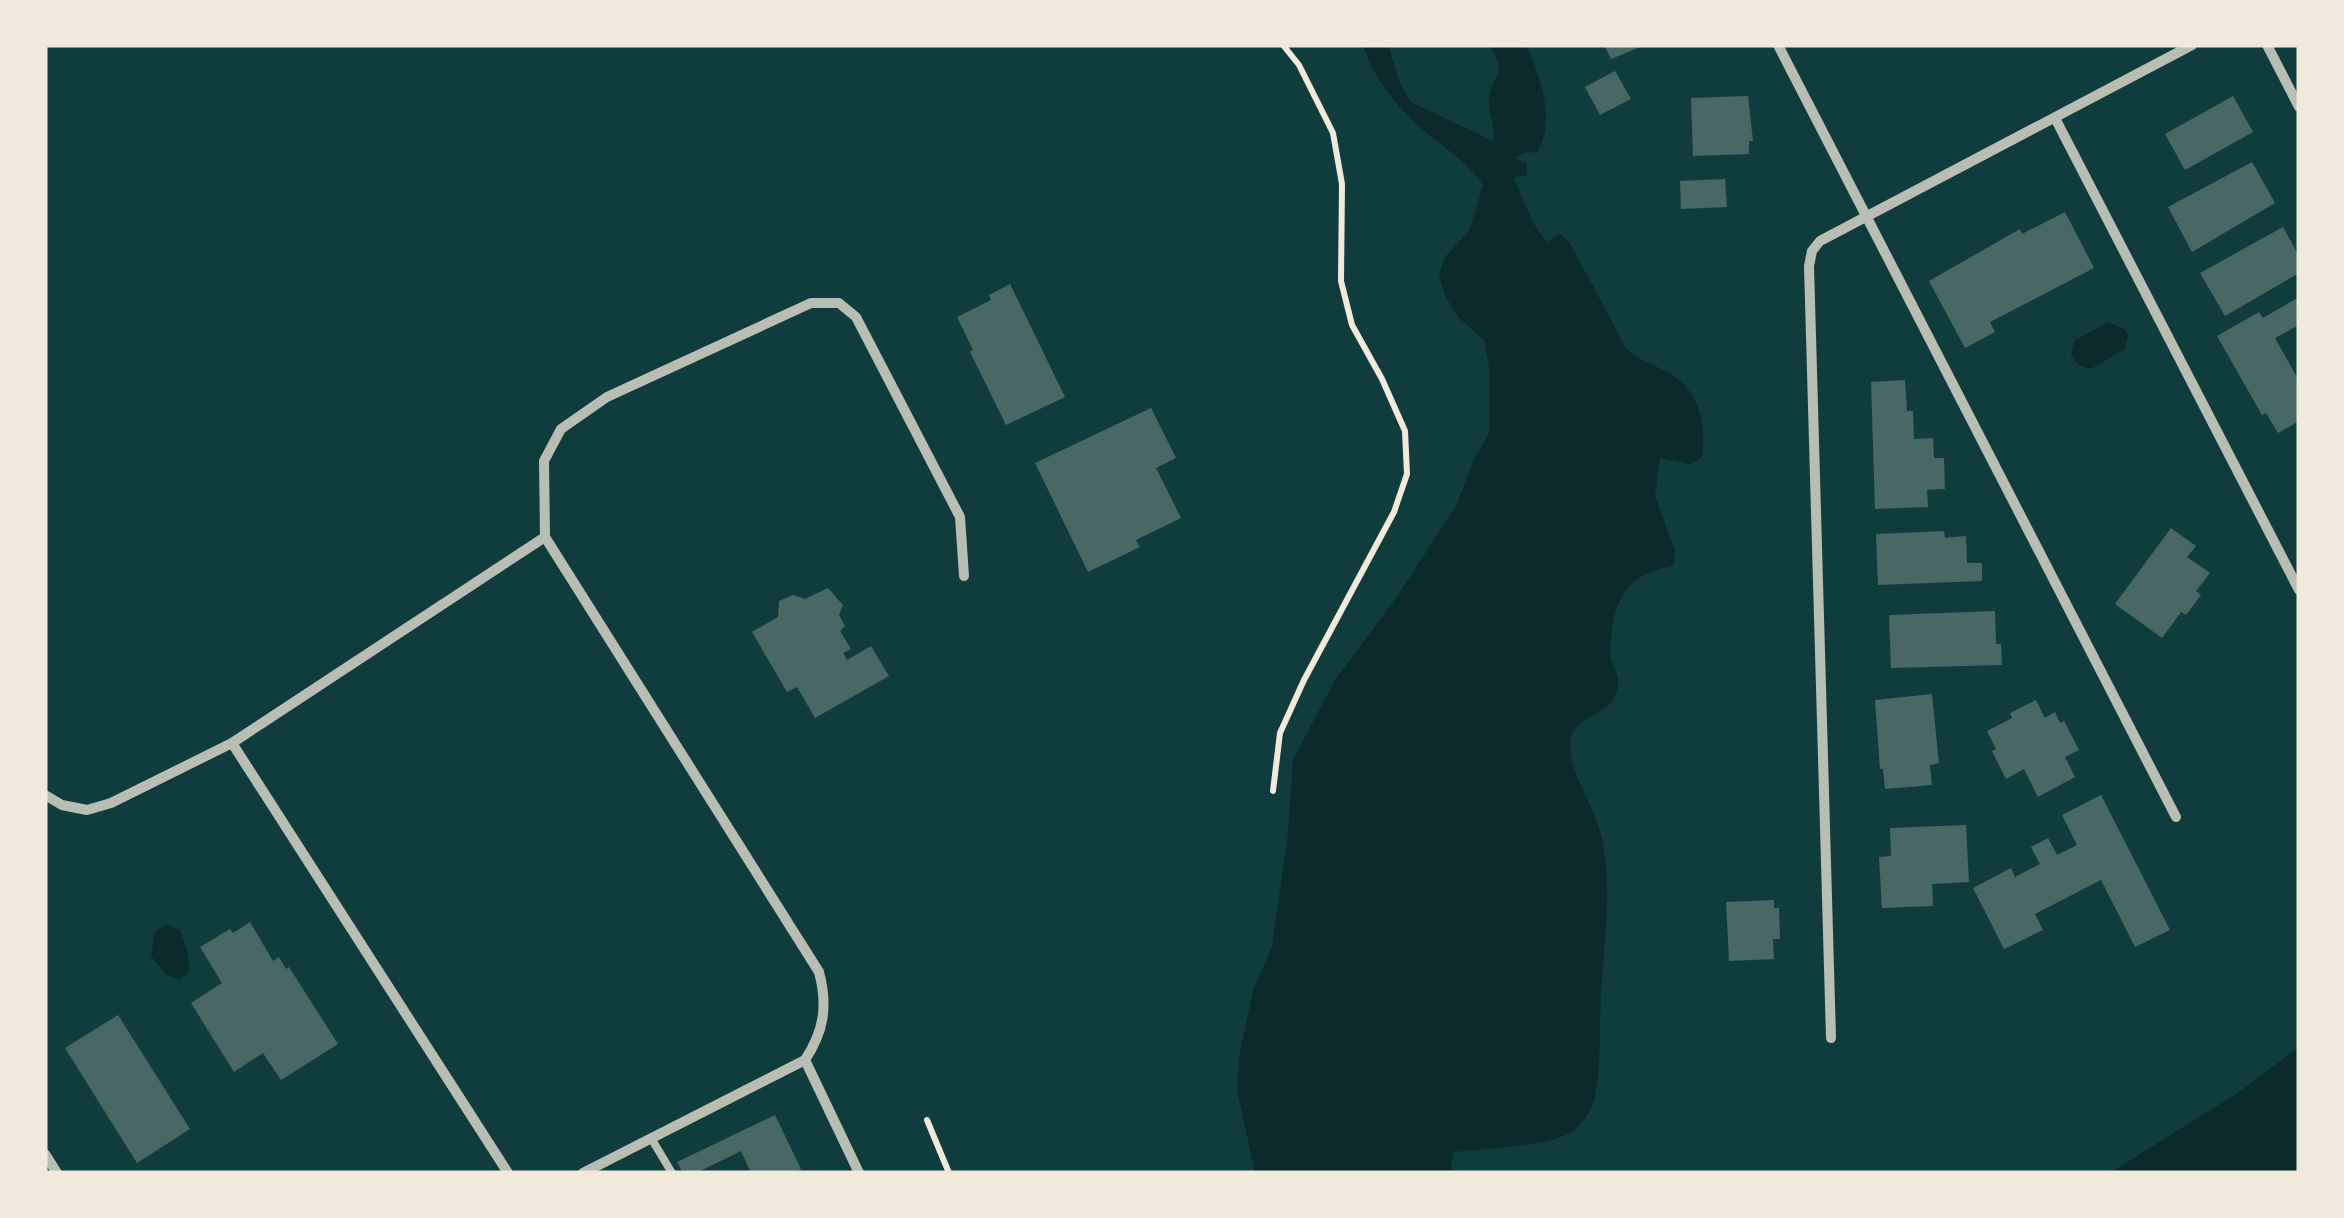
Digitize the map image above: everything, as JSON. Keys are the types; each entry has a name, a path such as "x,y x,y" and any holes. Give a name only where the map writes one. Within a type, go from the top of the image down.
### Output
{"street":[{"path":"1778,45 2176,817"},
{"path":"1831,1038 1808,266 1812,250 1820,241 1864,217 2192,45"},
{"path":"2267,45 2299,107"},
{"path":"2056,118 2299,590"},
{"path":"583,1173 805,1060 818,1040 825,993 820,972 545,537 544,461 561,428 606,397 811,303 839,303 856,317 960,517 964,576"},
{"path":"45,795 87,810 111,803 232,743 545,537"},
{"path":"232,743 508,1173"},
{"path":"805,1060 859,1173"},
{"path":"45,1154 57,1173"}],"lane":[{"path":"651,1138 672,1173"}],"path":[{"path":"1273,791 1280,733 1394,512 1406,474 1406,431 1352,325 1340,281 1342,184 1334,133 1299,65 1282,45"},
{"path":"927,1120 949,1173"}],"water":[{"path":"1363,45 1388,45 1400,84 1411,102 1493,141 1489,100 1499,70 1489,45 1528,48 1542,86 1546,114 1543,140 1537,152 1515,158 1527,164 1527,175 1514,177 1524,203 1547,242 1560,233 1570,243 1626,348 1675,377 1691,393 1702,424 1702,458 1690,464 1660,458 1655,496 1675,551 1674,566 1639,578 1624,594 1614,617 1610,645 1618,678 1616,695 1575,730 1570,741 1573,766 1594,814 1605,854 1607,914 1599,1060 1597,1087 1589,1113 1564,1136 1454,1152 1454,1173 1255,1173 1237,1089 1239,1058 1253,990 1272,947 1288,833 1293,760 1335,680 1398,595 1456,506 1473,461 1489,433 1489,366 1484,340 1458,317 1445,296 1439,274 1445,257 1469,231 1483,185 1470,168 1394,100 1372,68"},
{"path":"2108,322 2126,330 2125,349 2091,369 2078,365 2071,354 2074,341"},
{"path":"166,924 180,930 187,952 188,973 180,979 166,975 151,956 155,932"},
{"path":"2299,1047 2299,1173 2110,1173 2239,1092"}],"building":[{"path":"1604,45 1645,45 1611,59"},
{"path":"1615,71 1631,99 1600,115 1585,87"},
{"path":"1748,96 1753,141 1749,141 1749,154 1693,156 1691,98"},
{"path":"2233,96 2253,132 2185,170 2165,134"},
{"path":"2252,162 2275,203 2192,252 2168,207"},
{"path":"1725,179 1727,207 1681,209 1680,181"},
{"path":"2065,212 2094,268 1990,322 1995,332 1965,348 1929,281 2020,229 2022,234"},
{"path":"2283,227 2299,256 2299,273 2225,316 2200,273"},
{"path":"1010,284 1065,397 1006,425 957,317 991,300 989,295"},
{"path":"2299,297 2299,325 2275,338 2299,381 2299,421 2278,433 2266,413 2262,415 2217,336 2259,312 2263,318"},
{"path":"1905,380 1907,411 1913,411 1914,439 1933,438 1934,458 1944,458 1945,489 1927,490 1928,507 1875,509 1871,382"},
{"path":"1151,408 1176,458 1156,468 1181,518 1136,540 1140,547 1088,572 1035,463"},
{"path":"2171,528 2196,546 2187,557 2210,573 2196,591 2201,595 2186,615 2181,612 2162,638 2115,604"},
{"path":"1944,531 1945,538 1966,536 1967,563 1982,563 1982,581 1878,585 1876,534"},
{"path":"828,588 843,605 839,615 845,626 840,631 851,649 843,653 847,660 871,646 889,676 815,718 797,687 787,692 752,632 778,617 779,601 793,595 805,599"},
{"path":"1995,611 1996,644 2001,644 2002,665 1891,668 1889,615"},
{"path":"1932,694 1939,763 1930,765 1932,785 1885,789 1875,700"},
{"path":"2036,700 2045,718 2055,712 2060,723 2064,721 2079,750 2065,757 2075,777 2038,797 2024,769 2006,779 1987,731"},
{"path":"2101,795 2170,930 2135,947 2101,880 2035,914 2043,930 2004,949 1973,888 2011,868 2015,877 2040,864 2031,847 2048,838 2057,855 2077,845 2062,815"},
{"path":"1966,825 1969,882 1932,884 1933,906 1882,908 1879,857 1891,856 1890,828"},
{"path":"1774,900 1774,908 1779,908 1780,939 1773,939 1774,959 1729,961 1726,902"},
{"path":"250,922 273,961 279,957 286,969 289,967 338,1044 281,1080 263,1053 234,1072 191,1003 222,983 200,947"},
{"path":"118,1015 190,1129 137,1163 65,1048"},
{"path":"775,1115 801,1169 794,1173 751,1173 741,1151 696,1173 683,1173 677,1162"}]}
